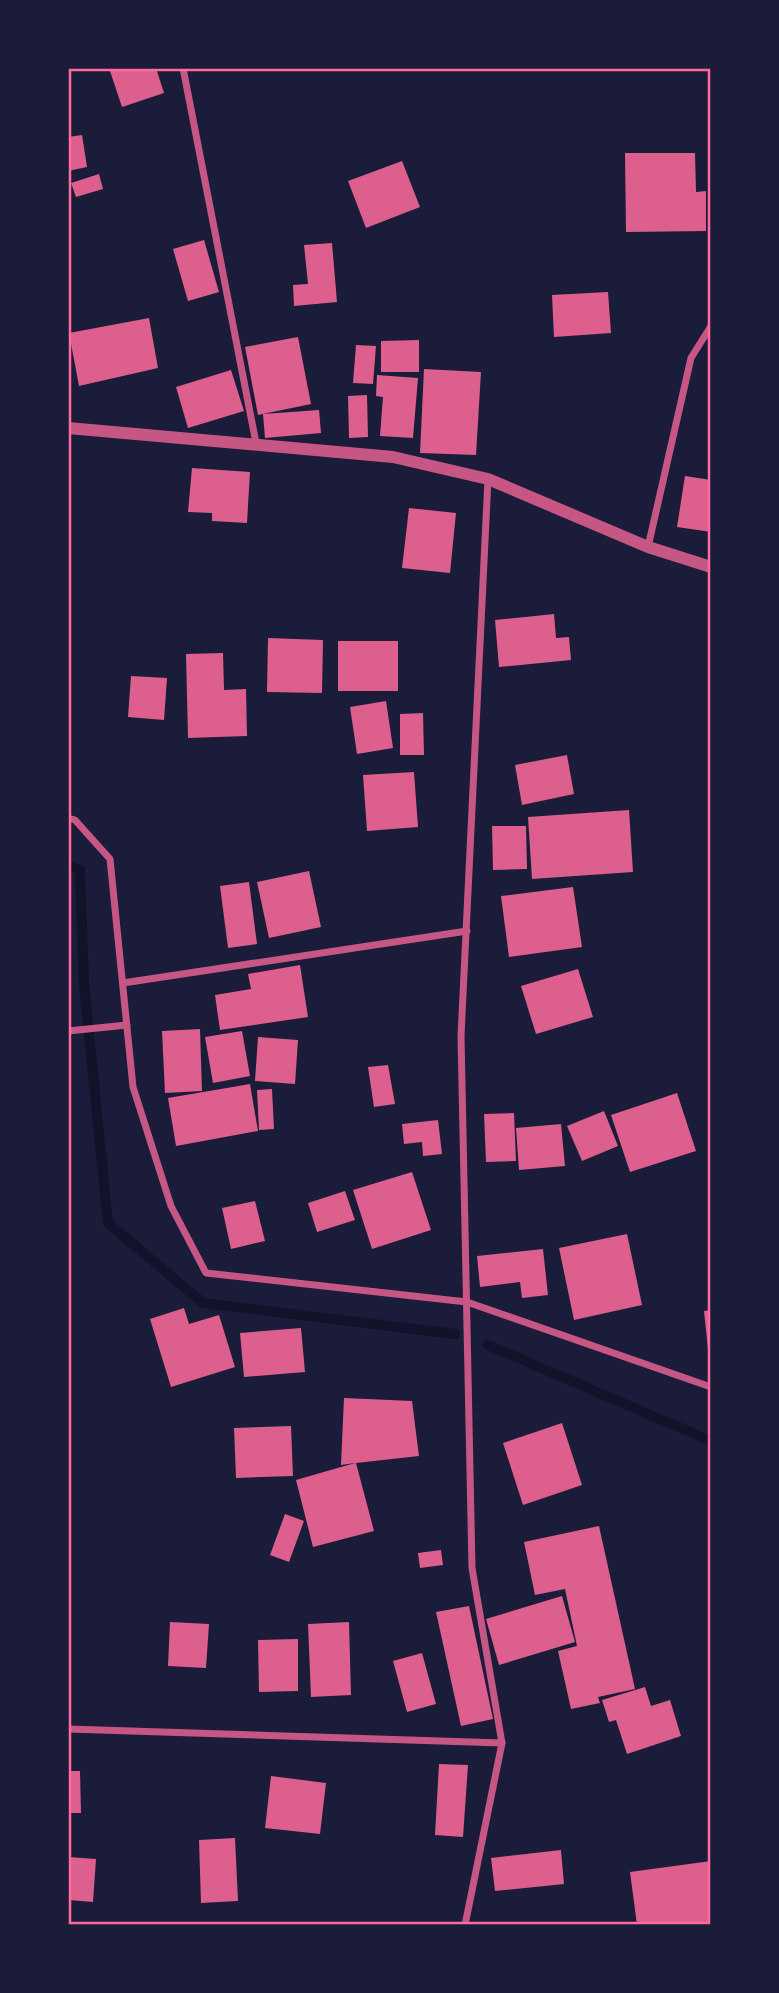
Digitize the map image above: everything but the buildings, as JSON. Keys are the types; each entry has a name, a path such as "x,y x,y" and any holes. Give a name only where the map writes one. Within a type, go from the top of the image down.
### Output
{"street":[{"path":"183,68 256,443"},
{"path":"648,547 691,358 711,326"},
{"path":"68,428 393,457 488,480 648,547 711,567"},
{"path":"465,1925 502,1742 472,1568 461,1036 488,480"},
{"path":"68,818 75,820 110,859 133,1087 171,1206 206,1273 467,1302 711,1387"},
{"path":"123,983 467,931"},
{"path":"68,1031 127,1025"},
{"path":"68,1729 502,1742"}],"waterway":[{"path":"68,865 80,870 84,984 108,1223 203,1303 455,1334"},
{"path":"488,1345 711,1441"}]}
